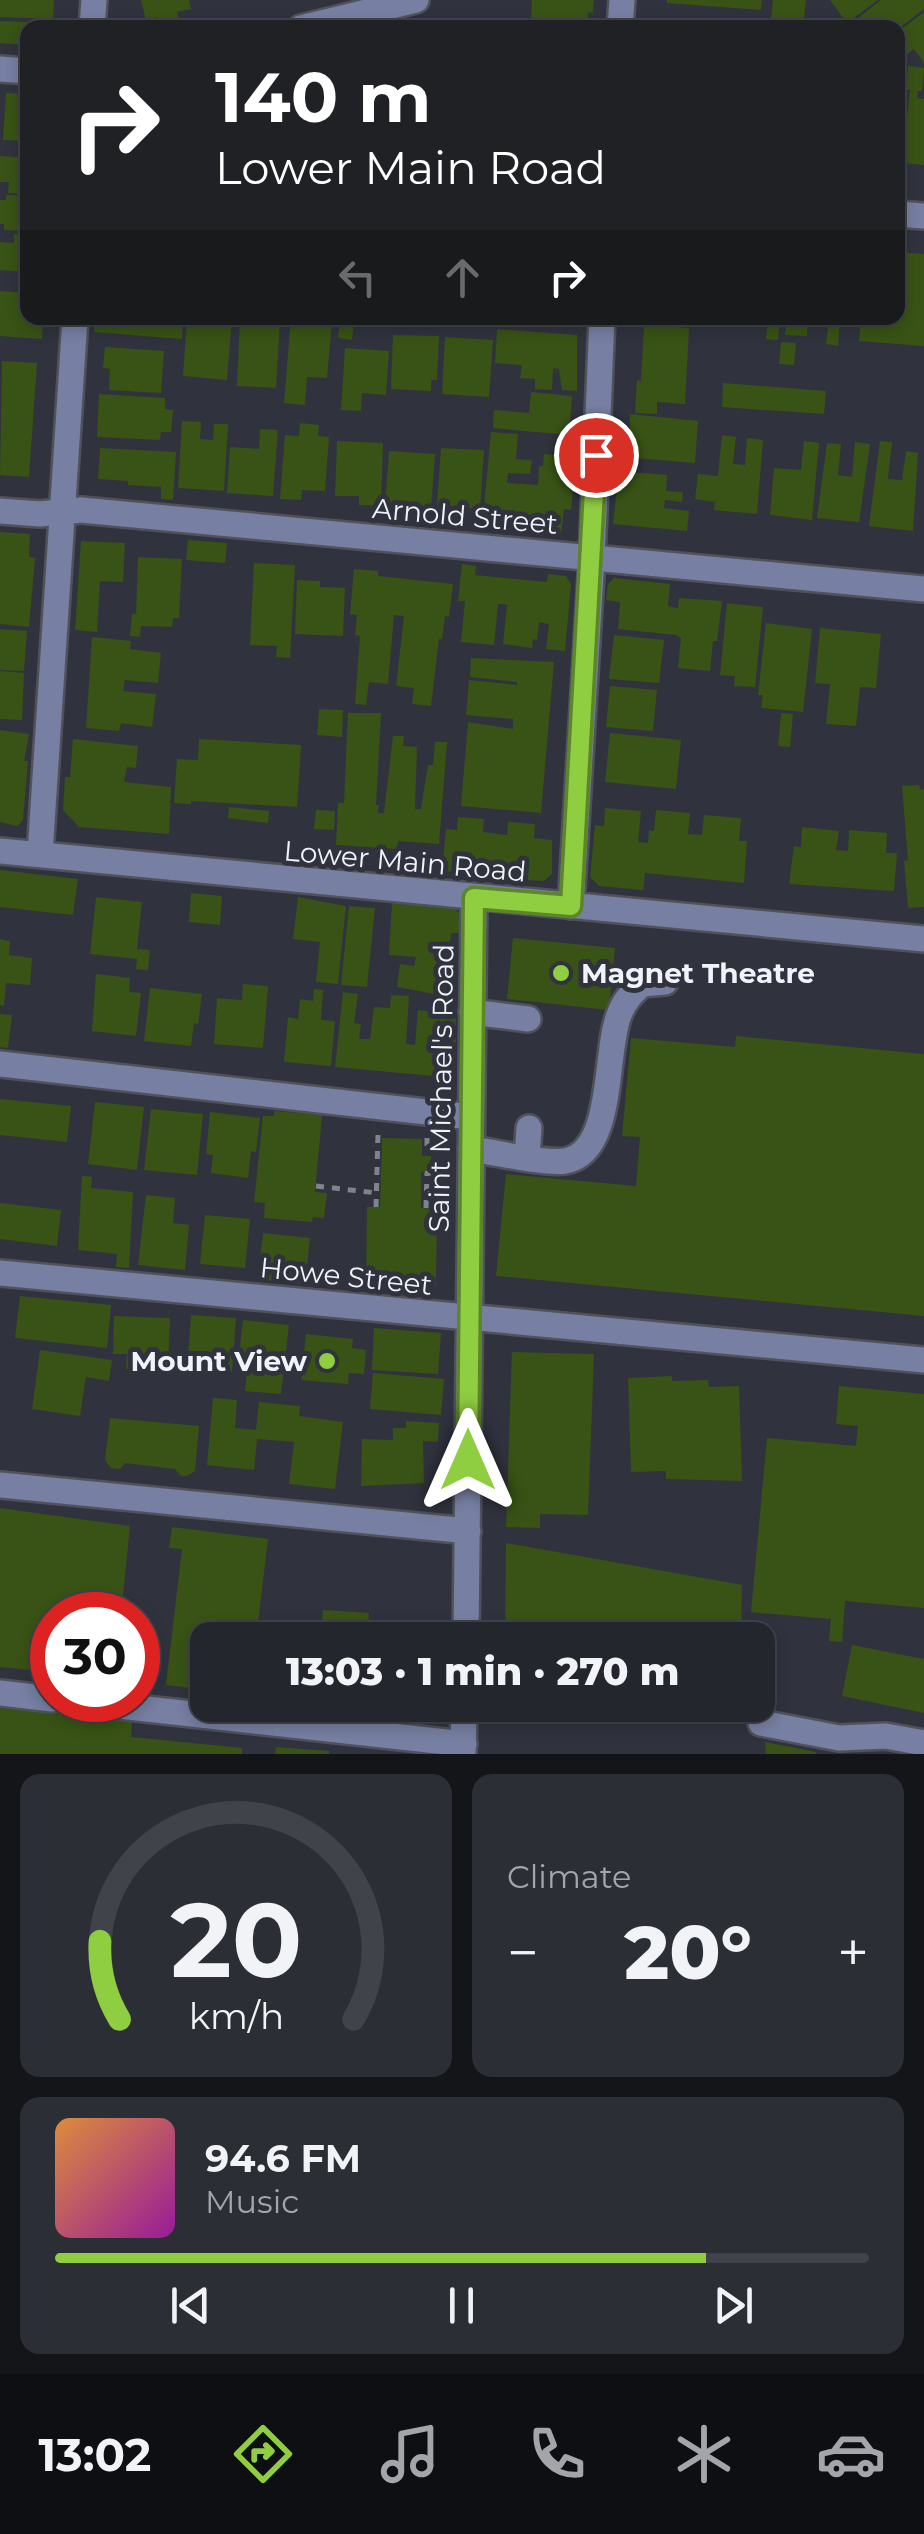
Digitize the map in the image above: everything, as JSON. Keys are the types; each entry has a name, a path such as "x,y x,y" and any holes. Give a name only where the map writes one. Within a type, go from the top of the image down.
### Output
{"street":[{"path":"334,20 416,0"},
{"path":"40,854 74,325"},
{"path":"571,906 602,325"},
{"name":"Arnold Street","path":"0,511 40,514 82,510 924,589"},
{"name":"Lower Main Road","path":"0,851 924,939"},
{"name":"Saint Michael's Road","path":"466,1622 474,898"},
{"path":"471,1150 566,1161 589,1148 600,1126 610,1045 626,999 642,984 665,982"},
{"path":"472,1012 528,1020"},
{"path":"0,1064 471,1118"},
{"path":"527,1157 529,1128"},
{"name":"Howe Street","path":"0,1273 924,1360"},
{"path":"0,1486 468,1531"},
{"path":"0,1693 30,1696"},
{"path":"160,1712 464,1749 464,1722"},
{"path":"761,1723 839,1738 886,1736 924,1743"}],"path":[{"path":"376,1208 378,1133 390,1133"},
{"path":"415,1134 427,1134 427,1150 437,1150 436,1174 427,1173 426,1208"},
{"path":"316,1186 376,1193"}],"building":[{"path":"0,0 54,0 53,19 0,17"},
{"path":"141,0 189,0 191,9 177,12 179,20 146,20"},
{"path":"532,0 594,0 593,13 588,12 588,20 531,20"},
{"path":"667,0 762,0 761,10"},
{"path":"773,0 806,0 804,20 771,20"},
{"path":"830,0 878,0 851,20 845,20"},
{"path":"881,0 924,0 924,9 905,24 905,20 855,20"},
{"path":"924,12 924,63 914,49 905,56 905,27"},
{"path":"0,21 20,22 20,44 0,43"},
{"path":"908,66 924,68 922,91 918,91 917,98 924,99 924,165 905,163 910,90 906,90"},
{"path":"6,93 20,94 20,141 3,140"},
{"path":"0,156 20,157 20,194 8,193 9,182 0,182"},
{"path":"6,195 20,196 20,231 4,230 4,224 0,224 0,200 6,200"},
{"path":"14,234 20,234 20,271 0,270 0,242 14,243"},
{"path":"905,253 924,254 924,346 859,341 860,325 905,325"},
{"path":"0,291 20,292 20,325 43,325 42,339 0,336"},
{"path":"94,325 183,325 182,339 94,332"},
{"path":"187,325 231,325 227,380 183,376"},
{"path":"240,325 280,325 276,388 237,386"},
{"path":"290,325 332,325 327,378 307,377 305,405 284,403"},
{"path":"339,325 353,325 352,340 338,338"},
{"path":"660,325 689,328 685,404 657,402 657,414 635,413 644,326 637,326"},
{"path":"767,325 779,325 778,340 766,339"},
{"path":"786,325 808,325 807,336 785,335"},
{"path":"828,325 840,325 838,346 826,344"},
{"path":"497,329 577,335 577,391 562,390 559,369 553,368 552,390 535,389 535,379 520,378 522,365 495,363"},
{"path":"393,335 439,336 437,380 431,380 431,391 391,389"},
{"path":"445,337 493,340 489,397 442,394"},
{"path":"781,342 796,343 794,365 779,364"},
{"path":"105,347 164,351 161,393 109,390 110,369 103,368"},
{"path":"345,348 389,351 386,395 362,393 361,411 341,410"},
{"path":"2,361 37,363 29,477 0,475"},
{"path":"723,383 826,391 824,414 722,407"},
{"path":"531,392 572,396 569,435 493,428 494,410 529,413"},
{"path":"99,394 165,398 165,409 173,410 171,432 161,432 160,440 97,437"},
{"path":"630,414 698,421 695,463 633,458 634,454 629,453"},
{"path":"182,421 201,422 200,439 213,440 214,424 228,424 224,491 178,488"},
{"path":"300,423 319,425 318,436 329,437 325,491 302,490 301,500 280,499 285,435 299,436"},
{"path":"260,429 278,430 273,496 227,493 230,447 259,449"},
{"path":"491,432 518,434 516,459 532,460 530,474 508,473 507,483 538,485 544,454 576,457 571,510 564,509 561,535 482,528"},
{"path":"722,435 736,437 733,464 745,465 747,438 763,440 757,514 714,510 715,502 695,499 698,474 718,476"},
{"path":"337,441 383,443 381,506 359,505 359,496 335,496"},
{"path":"804,441 819,443 812,520 770,515 774,468 801,470"},
{"path":"880,441 892,442 888,479 902,480 906,451 918,453 913,531 869,526"},
{"path":"855,442 870,444 859,522 817,518 827,443 841,444 838,475 852,477"},
{"path":"100,448 176,452 173,500 161,499 161,487 98,479"},
{"path":"441,448 484,450 480,509 437,506"},
{"path":"389,451 435,454 431,508 405,506 401,514 389,513 385,505"},
{"path":"629,472 667,475 666,491 683,492 682,502 665,500 664,508 689,511 687,531 613,524 618,479 628,480"},
{"path":"0,532 30,534 29,557 35,558 29,627 0,624"},
{"path":"188,540 227,543 225,563 186,560"},
{"path":"81,541 125,543 123,582 100,581 97,632 75,630"},
{"path":"138,557 182,559 179,618 173,618 172,627 141,626 140,637 130,636 132,614 136,614"},
{"path":"254,563 295,565 290,658 276,657 277,646 250,645"},
{"path":"462,564 476,566 475,575 547,582 548,574 566,576 571,584 565,651 546,649 549,624 539,622 532,648 503,644 507,605 501,604 494,645 461,642 465,601 458,601"},
{"path":"354,569 378,571 378,576 453,584 449,617 445,616 439,639 431,706 412,704 414,688 396,686 404,616 394,615 388,684 369,682 366,705 355,704 360,636 355,635 357,615 350,614"},
{"path":"614,578 670,584 668,606 678,608 679,598 722,601 710,671 678,668 681,638 676,635 618,629 620,602 606,600 608,584"},
{"path":"297,580 320,581 320,587 345,588 343,636 295,634"},
{"path":"727,603 763,607 755,687 734,686 735,676 720,675"},
{"path":"766,623 812,629 803,712 761,708 763,695 758,695"},
{"path":"820,628 881,634 876,688 860,687 856,726 826,724 830,684 815,683"},
{"path":"0,629 27,631 24,671 0,670"},
{"path":"614,635 664,640 659,683 609,679"},
{"path":"92,637 131,641 130,649 161,653 158,683 125,680 123,691 156,694 152,727 121,723 119,731 86,728"},
{"path":"471,658 554,662 541,813 461,806 468,722 513,729 513,719 466,715 469,680 517,685 470,677"},
{"path":"0,671 24,673 22,720 0,719"},
{"path":"610,686 657,690 653,731 606,727"},
{"path":"319,709 343,710 342,737 317,735"},
{"path":"348,713 381,713 378,813 384,813 393,736 404,736 403,746 417,747 415,809 421,809 435,742 447,742 439,844 398,841 397,849 336,845 338,803 344,803"},
{"path":"781,713 793,714 790,747 778,746"},
{"path":"0,730 29,734 24,761 28,761 23,820 17,826 0,822"},
{"path":"610,733 681,740 676,789 605,782"},
{"path":"73,739 138,746 136,768 127,767 124,782 171,787 169,834 79,827 63,810"},
{"path":"199,739 301,745 297,807 174,803 177,759 198,760"},
{"path":"919,785 920,790 924,789 924,907 908,908 902,786"},
{"path":"229,807 269,811 268,823 228,818"},
{"path":"605,808 641,811 638,842 648,843 649,830 654,831 656,810 690,813 688,834 702,835 704,815 741,818 739,841 747,841 744,883 645,873 643,890 599,886 590,877 595,825 604,826"},
{"path":"316,810 335,811 334,830 314,829"},
{"path":"458,817 484,819 483,832 507,835 508,822 535,824 534,838 552,840 552,874 543,881 525,880 526,874 459,865 458,872 442,871 446,829 457,830"},
{"path":"802,827 839,831 836,850 848,851 849,830 887,833 886,853 897,853 894,891 789,884 794,846 801,847"},
{"path":"0,870 78,879 73,915 0,907"},
{"path":"191,893 222,896 220,925 189,922"},
{"path":"96,897 142,902 137,949 150,950 148,970 136,969 137,959 90,954"},
{"path":"298,897 346,906 338,984 316,982 320,942 293,939"},
{"path":"392,902 454,908 460,914 459,933 451,933 445,996 397,987 400,964 414,966 416,957 389,955"},
{"path":"349,906 375,908 367,987 341,985"},
{"name":"Magnet Theatre","path":"513,938 615,948 609,1010 507,999"},
{"path":"0,939 10,941 9,955 32,958 30,985 6,983 4,1006 0,1005"},
{"path":"96,974 130,978 129,992 141,993 136,1036 92,1031"},
{"path":"243,984 268,986 263,1048 214,1044 217,998 242,1000"},
{"path":"150,988 202,994 191,1046 144,1041"},
{"path":"314,989 323,990 321,1020 335,1021 331,1066 284,1062 288,1017 298,1019 300,999 313,1001"},
{"path":"343,992 358,994 354,1023 361,1024 359,1039 370,1039 374,1007 390,1008 391,995 409,996 406,1044 415,1045 418,1010 456,1015 455,1078 335,1067"},
{"path":"0,1014 12,1015 8,1048 0,1047"},
{"path":"736,1036 924,1054 924,1316 496,1276 506,1174 636,1186 640,1137 622,1136 631,1038 735,1047"},
{"path":"0,1099 71,1106 67,1142 0,1135"},
{"path":"95,1102 144,1107 137,1170 88,1164"},
{"path":"151,1109 203,1114 197,1175 144,1170"},
{"path":"274,1111 322,1115 315,1192 327,1193 324,1218 313,1217 312,1222 264,1218 265,1203 254,1202 263,1116 274,1116"},
{"path":"210,1112 260,1118 248,1178 211,1173 213,1155 206,1154"},
{"path":"382,1138 422,1139 422,1156 431,1156 431,1172 421,1172 421,1208 437,1209 436,1285 420,1285 408,1299 396,1298 387,1289 366,1289 367,1207 380,1207"},
{"path":"82,1176 92,1177 91,1188 133,1192 129,1268 116,1267 117,1254 78,1250"},
{"path":"146,1195 175,1198 173,1223 189,1225 185,1270 138,1265"},
{"path":"0,1203 61,1210 57,1246 0,1239"},
{"path":"205,1215 250,1219 245,1268 200,1264"},
{"path":"263,1233 310,1238 305,1285 258,1279"},
{"path":"20,1296 111,1305 107,1348 15,1338"},
{"path":"191,1315 236,1318 232,1372 187,1369"},
{"path":"114,1316 170,1318 168,1370 126,1369 127,1354 113,1354"},
{"path":"243,1320 289,1325 281,1394 245,1391 247,1372 237,1371"},
{"path":"374,1328 441,1333 438,1374 372,1370"},
{"name":"Mount View","path":"306,1334 353,1339 352,1348 366,1350 364,1374 349,1373 348,1384 301,1380"},
{"path":"40,1350 112,1360 109,1381 86,1377 80,1416 32,1409"},
{"path":"512,1352 594,1354 588,1515 540,1514 540,1528 506,1527"},
{"path":"373,1373 444,1379 441,1415 370,1409"},
{"path":"672,1376 672,1381 708,1380 709,1387 739,1386 742,1481 666,1479 666,1471 631,1472 628,1378"},
{"path":"839,1386 924,1394 924,1608 845,1601 842,1642 829,1641 831,1619 751,1612 767,1438 856,1446 858,1426 836,1424"},
{"path":"213,1398 237,1400 235,1428 256,1430 259,1402 300,1406 299,1416 343,1422 335,1489 289,1484 294,1442 257,1439 254,1470 207,1465"},
{"path":"110,1418 199,1426 195,1471 181,1476 175,1469 125,1463 120,1469 111,1468 105,1460"},
{"path":"406,1421 439,1423 438,1442 423,1441 424,1483 361,1486 362,1439 393,1440 393,1428 406,1428"},
{"path":"0,1508 130,1526 123,1592 30,1592 30,1670 0,1667"},
{"path":"172,1527 268,1539 258,1622 190,1622 190,1688 166,1685 182,1549 169,1548"},
{"path":"506,1543 742,1585 741,1622 505,1622"},
{"path":"323,1610 369,1613 368,1622 322,1622"},
{"path":"852,1645 924,1659 924,1713 842,1696"},
{"path":"0,1708 30,1711 30,1722 132,1722 131,1737 242,1748 242,1754 0,1754"},
{"path":"765,1742 816,1752 816,1754 766,1754"},
{"path":"276,1747 329,1751 329,1754 275,1754"}],"place":[{"name":"Magnet Theatre","path":"561,973"},
{"name":"Mount View","path":"327,1361"}],"route":[{"path":"468,1460 474,898 571,906 596,455"}]}
